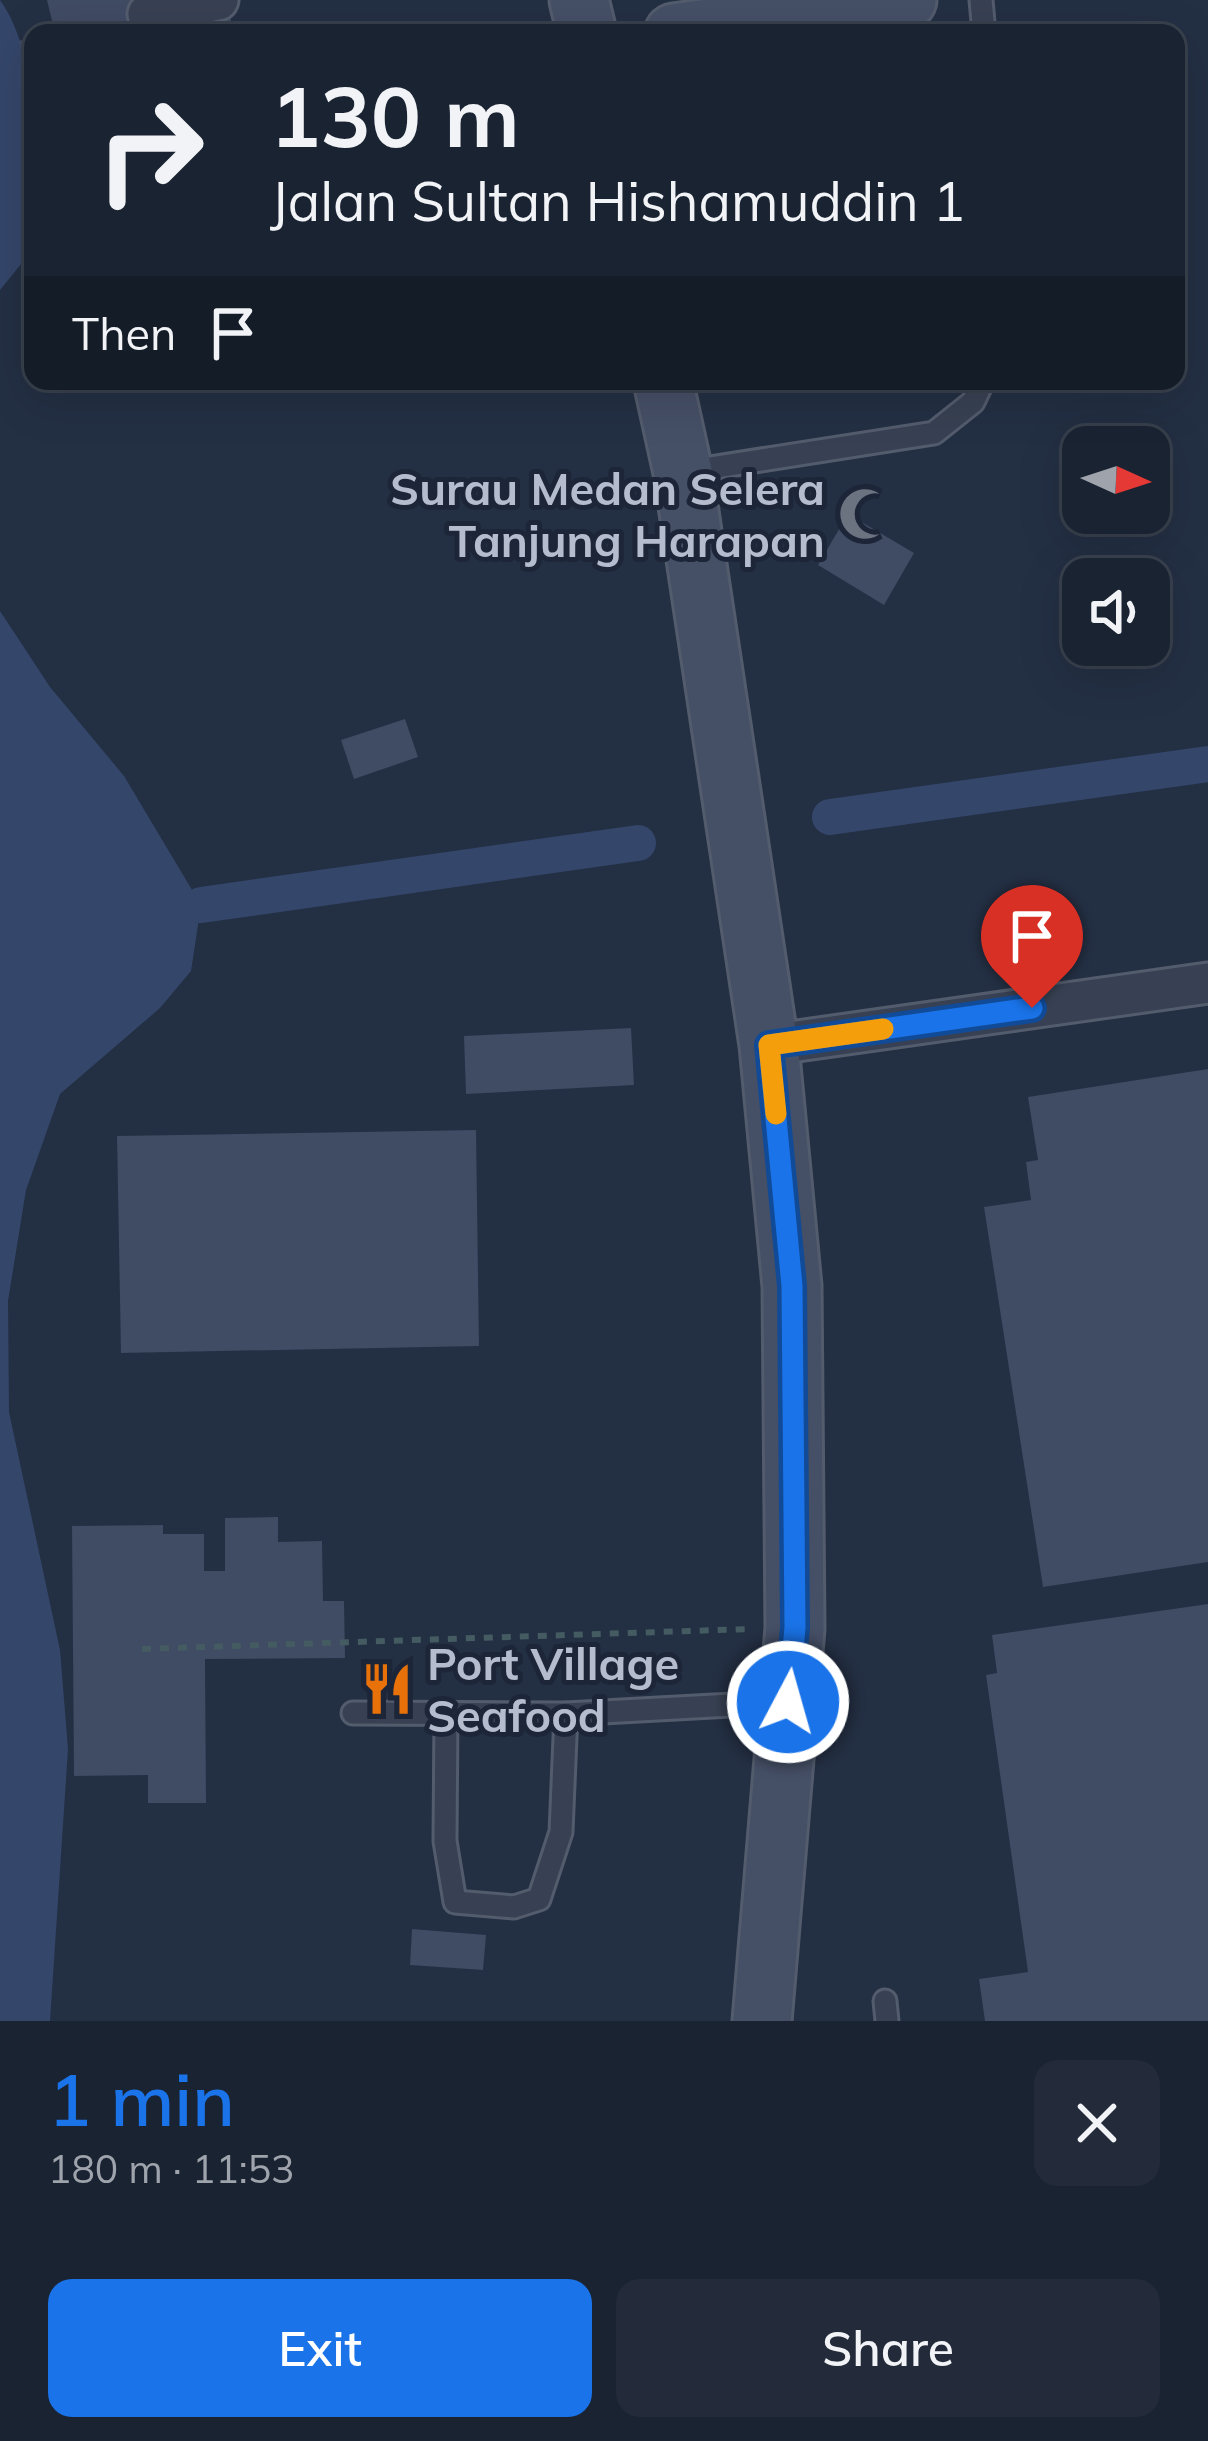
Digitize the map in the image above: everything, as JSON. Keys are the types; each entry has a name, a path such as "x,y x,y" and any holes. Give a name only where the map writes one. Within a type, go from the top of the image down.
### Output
{"street":[{"path":"148,14 218,0"},
{"path":"738,24 907,0"},
{"path":"665,390 683,472 769,1045 792,1286 795,1628 762,2021"},
{"path":"769,1045 1208,983"}],"lane":[{"path":"683,472 934,434 973,402 979,390"},
{"path":"353,1713 566,1714 788,1702"},
{"path":"446,1714 445,1841 455,1902 514,1907 539,1899 561,1832 566,1714"}],"path":[{"path":"142,1649 795,1628"}],"water":[{"path":"0,0 24,58 24,260 0,290"},
{"path":"0,611 50,687 124,776 201,905 191,971 160,1008 60,1094 26,1190 8,1301 9,1412 60,1650 68,1749 50,2021 0,2021"}],"building":[{"path":"47,0 226,0 232,24 53,24"},
{"path":"848,514 914,553 884,605 818,565"},
{"path":"405,719 418,757 354,779 341,740"},
{"path":"631,1028 634,1085 466,1094 464,1036"},
{"path":"1208,1069 1208,1562 1043,1587 984,1207 1031,1200 1026,1162 1038,1160 1028,1097"},
{"path":"476,1130 479,1346 121,1353 117,1136"},
{"path":"278,1517 278,1542 322,1541 323,1601 344,1601 345,1658 205,1659 206,1803 148,1803 148,1775 74,1776 72,1526 163,1525 163,1534 204,1534 204,1571 225,1571 225,1518"},
{"path":"1208,1604 1208,2021 985,2021 979,1979 1028,1972 986,1675 997,1673 992,1635"},
{"path":"412,1929 486,1935 483,1970 410,1965"}],"waterway":[{"path":"830,817 1208,764"},
{"path":"201,905 638,843"}],"slow traffic":[{"path":"776,1114 769,1045 883,1029"}],"place":[{"name":"Surau Medan Selera Tanjung Harapan","path":"865,514"},
{"name":"Port Village Seafood","path":"387,1689"}],"route":[{"path":"788,1702 795,1628 792,1286 769,1045 1032,1008"}]}
